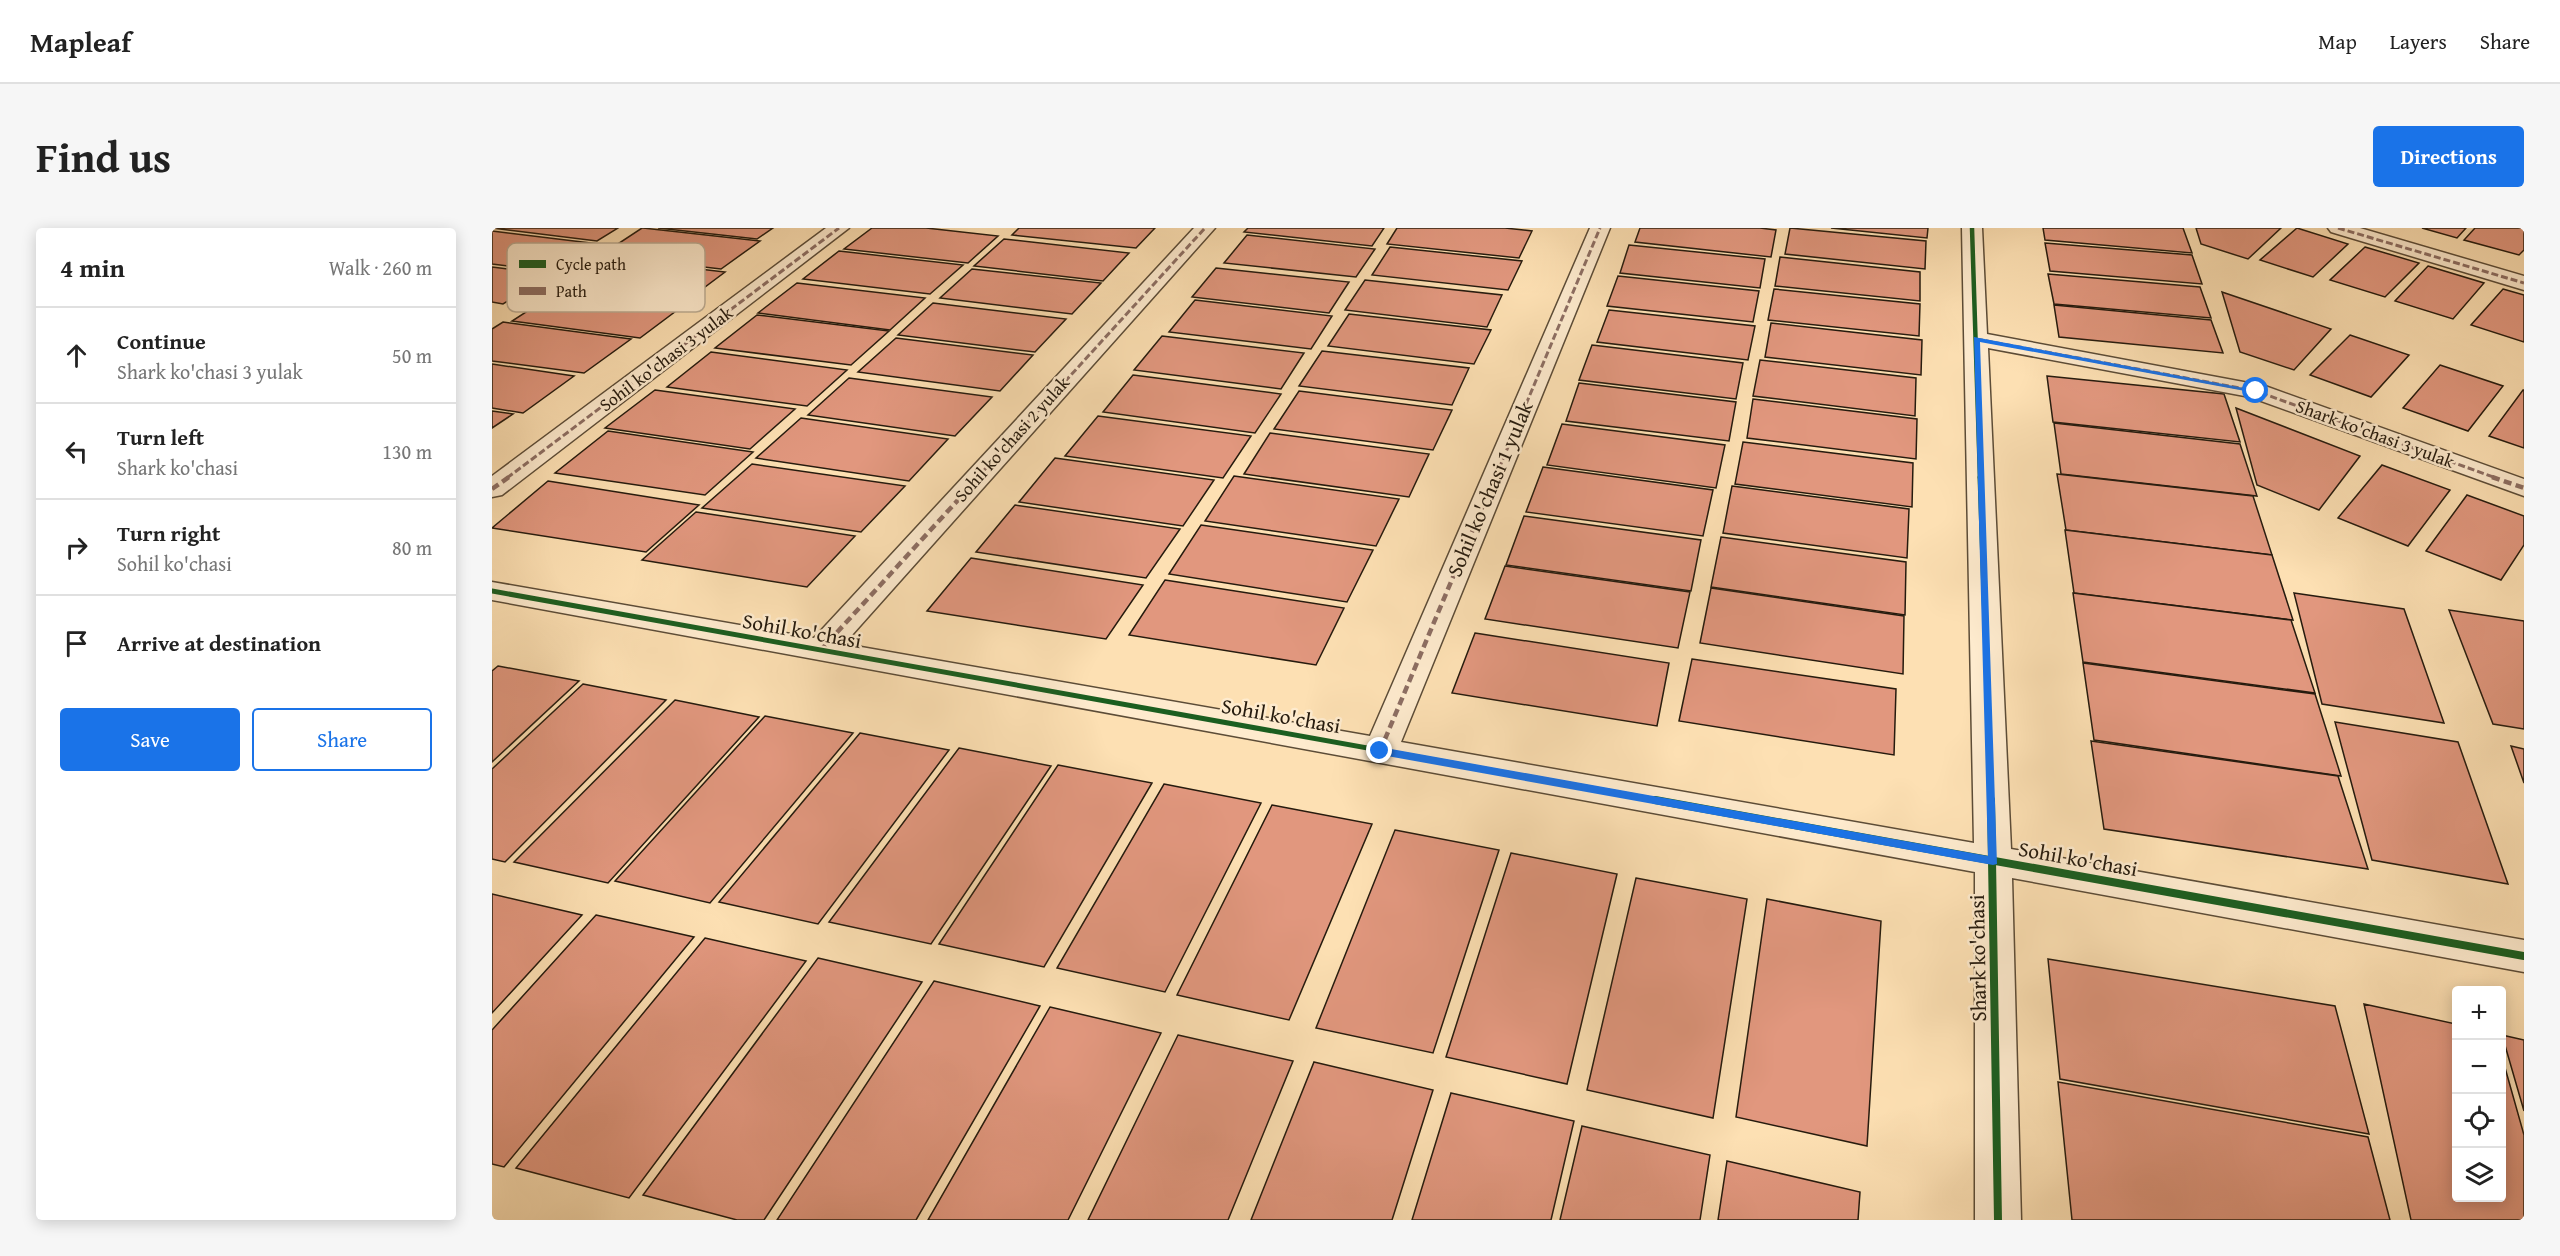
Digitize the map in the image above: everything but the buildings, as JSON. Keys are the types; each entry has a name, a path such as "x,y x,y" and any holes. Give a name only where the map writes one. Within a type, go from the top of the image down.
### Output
{"street":[{"name":"Sohil ko'chasi 3 yulak","path":"492,489 839,228"},
{"name":"Sohil ko'chasi 2 yulak","path":"820,651 1205,228"},
{"name":"Sohil ko'chasi 1 yulak","path":"1380,751 1600,228"},
{"name":"Shark ko'chasi","path":"1972,228 1993,861 1998,1220"},
{"path":"2337,228 2524,283"},
{"name":"Shark ko'chasi 3 yulak","path":"1976,339 2256,391 2524,488"},
{"name":"Sohil ko'chasi","path":"492,591 2524,956"}],"marked path":[{"path":"492,489 839,228"},
{"path":"820,651 1205,228"},
{"path":"1380,751 1600,228"},
{"path":"2338,228 2524,283"},
{"path":"1976,339 2256,391 2524,488"}],"cycle path":[{"path":"1972,228 1993,861 1998,1220"},
{"path":"492,591 2524,956"}],"route":[{"path":"1380,751 1993,861 1976,339 2256,391"}]}
